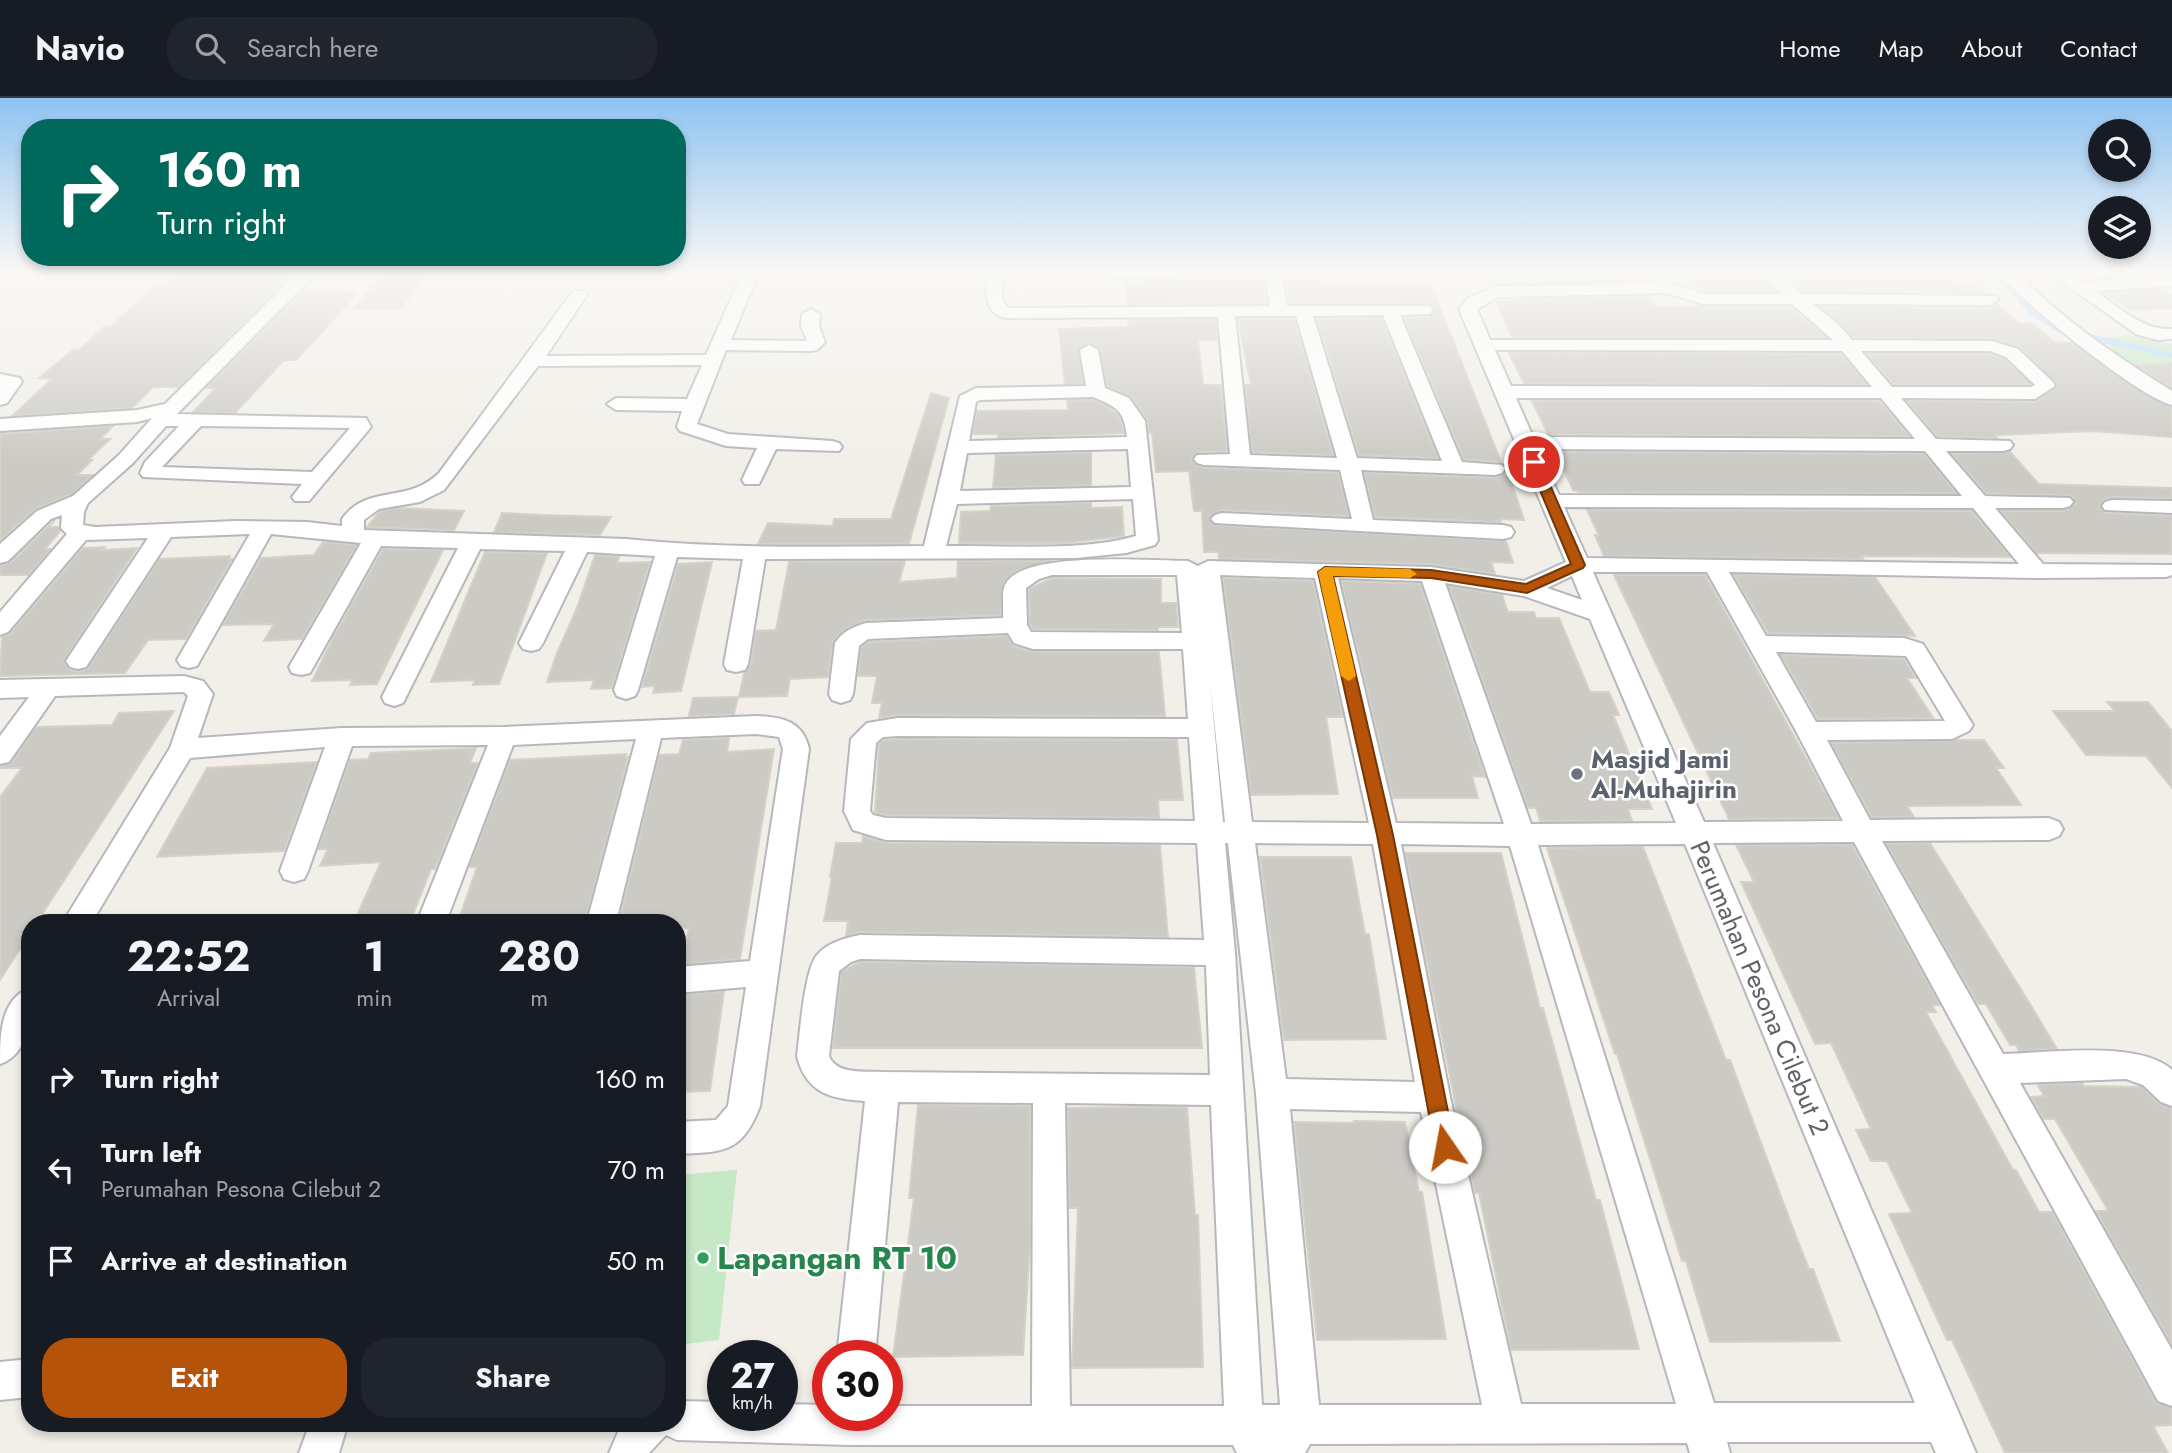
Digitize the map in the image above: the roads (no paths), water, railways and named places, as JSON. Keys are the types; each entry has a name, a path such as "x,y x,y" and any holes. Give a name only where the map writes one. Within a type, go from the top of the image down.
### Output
{"street":[{"path":"0,556 11,535 44,515 80,500 126,459 247,334"},
{"path":"363,537 353,519 365,507 428,493 446,477 552,334"},
{"path":"724,334 687,427 726,440 832,447"},
{"path":"533,361 811,346 817,342 814,334"},
{"path":"1228,334 1241,461"},
{"path":"1310,334 1349,464 1364,525"},
{"path":"1400,334 1455,468"},
{"name":"Perumahan Pesona Cilebut 2","path":"1479,334 1695,834 1949,1437"},
{"path":"1837,334 2038,571"},
{"path":"2080,334 2123,369 2172,399"},
{"path":"1483,345 1992,346 2004,349 2046,386 2035,393 1504,392"},
{"path":"1088,350 1097,391"},
{"path":"0,380 13,382 0,399"},
{"path":"80,500 70,521 72,528 80,533 264,528 471,544 579,545 755,554 933,552 1101,550 1147,540 1135,421 1122,402 1097,391 976,394 967,400 948,498 933,552"},
{"path":"616,404 694,405"},
{"path":"0,425 167,414 195,421 359,422 361,427 302,497"},
{"path":"195,421 152,466 150,473 318,478"},
{"path":"959,447 1136,443"},
{"path":"1526,443 2003,445"},
{"path":"752,480 769,444"},
{"path":"1203,459 1495,469"},
{"path":"948,498 1143,492"},
{"path":"1551,501 1979,504 2063,502"},
{"path":"2112,506 2172,507"},
{"path":"1222,519 1503,531"},
{"path":"189,660 264,528"},
{"path":"78,661 163,532"},
{"path":"0,626 80,533"},
{"path":"301,667 363,537"},
{"path":"394,696 471,544"},
{"path":"531,643 579,545"},
{"path":"626,690 668,550"},
{"path":"736,664 755,554"},
{"path":"1527,589 1578,565 2166,570"},
{"path":"1714,565 1810,732 1863,833 2172,1387"},
{"path":"1195,641 1033,641 1022,638 1015,625 1015,587 1027,575 1052,568 1188,568 1195,641 1202,728 1226,834 1272,1094 1291,1438"},
{"path":"1251,1439 1220,953 1226,834 1208,568 1431,574 1527,589 1600,614"},
{"path":"1325,572 1385,835 1434,1097 1506,1426"},
{"path":"1431,574 1521,835 1706,1439"},
{"path":"841,694 847,643 857,634 866,631 1015,625"},
{"path":"1761,645 1904,646 1915,650 1960,725 1952,730 1810,732"},
{"path":"0,689 184,684 194,687 201,694 181,749 82,914"},
{"path":"0,755 48,688"},
{"path":"181,749 342,737 504,736 777,726 786,729 794,737 796,749 740,1120 729,1132 686,1138"},
{"path":"1202,728 898,727 876,730 864,739 857,811 863,823 886,829 1385,835 1863,833 2049,829"},
{"path":"604,914 650,729"},
{"path":"435,914 504,736"},
{"path":"294,871 342,737"},
{"path":"1220,953 860,947 844,950 834,956 825,967 813,1056 814,1068 831,1081 883,1087 1227,1090"},
{"path":"686,978 764,973"},
{"path":"0,1049 16,1014"},
{"path":"1994,1069 2126,1065 2153,1073 2172,1091"},
{"path":"858,1340 883,1087"},
{"path":"1049,1088 1051,1426"},
{"path":"1272,1094 1434,1097"},
{"path":"0,1381 21,1379"},
{"path":"686,1420 812,1421"},
{"path":"903,1422 1051,1426 1251,1439 1506,1426 1706,1439 1949,1437"},
{"path":"319,1453 326,1432"},
{"path":"629,1453 640,1432"}],"waterway":[{"path":"2077,334 2172,355"}],"place":[{"name":"Masjid Jami Al-Muhajirin","path":"1577,774"},
{"name":"Lapangan RT 10","path":"703,1258"}]}
